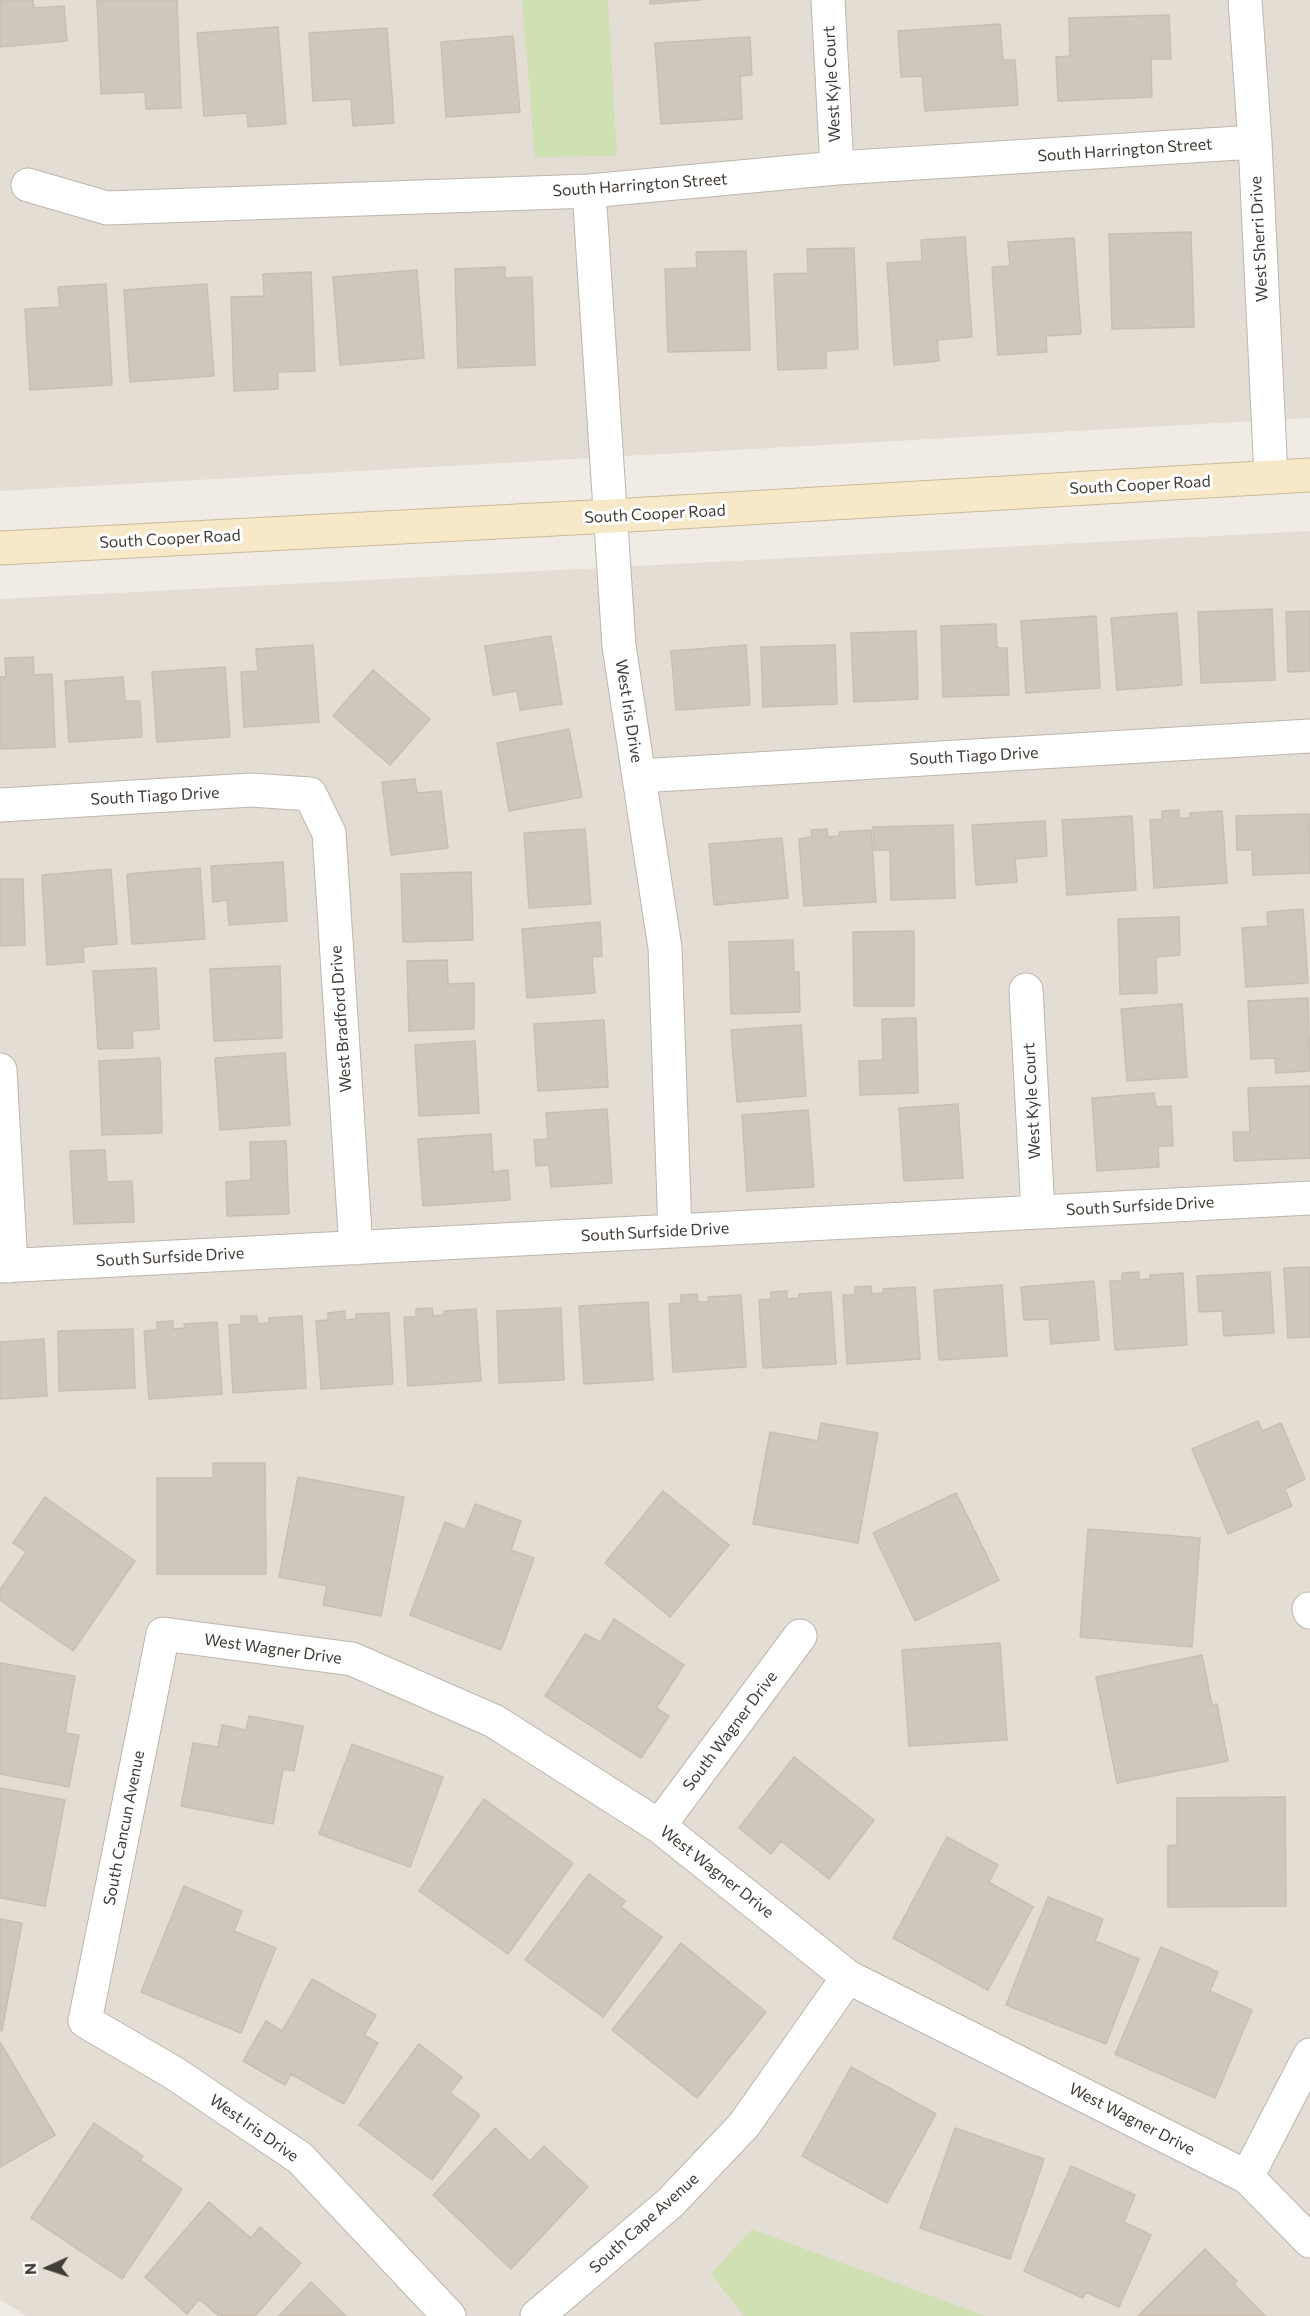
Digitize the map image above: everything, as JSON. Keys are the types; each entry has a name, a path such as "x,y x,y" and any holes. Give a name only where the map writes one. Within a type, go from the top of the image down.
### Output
{"main road":[{"name":"South Cooper Road","path":"0,548 612,516 1310,475"}],"street":[{"name":"West Kyle Court","path":"828,0 837,168"},
{"name":"West Sherri Drive","path":"1245,0 1255,142 1271,477"},
{"name":"South Harrington Street","path":"28,185 107,208 590,191 837,168 1255,142"},
{"name":"West Iris Drive","path":"590,191 619,646 665,948 675,1231"},
{"name":"South Tiago Drive","path":"639,776 1310,736"},
{"name":"South Tiago Drive","path":"0,805 251,790 310,794"},
{"name":"West Bradford Drive","path":"310,794 329,833 356,1248"},
{"name":"West Kyle Court","path":"1026,990 1038,1212"},
{"path":"0,1070 6,1266"},
{"name":"South Surfside Drive","path":"6,1266 1310,1198"},
{"name":"West Wagner Drive","path":"163,1634 352,1659 494,1721 659,1826 848,1977 1247,2177"},
{"name":"South Cancun Avenue","path":"85,2021 163,1634"},
{"name":"South Wagner Drive","path":"659,1826 800,1636"},
{"name":"South Cape Avenue","path":"537,2316 670,2203 744,2125 848,1977"},
{"name":"West Iris Drive","path":"85,2021 174,2073 300,2158 449,2316"},
{"path":"1310,2055 1247,2177 1310,2241"}],"shaded area":[{"path":"0,0 1310,0 1310,418 0,491"},
{"path":"1310,531 1310,2316 27,2316 0,2300 0,599"}],"green space":[{"path":"522,0 608,0 617,156 535,157"},
{"path":"752,2229 985,2316 744,2316 711,2274"}],"building":[{"path":"0,0 33,0 34,8 64,6 67,41 0,47"},
{"path":"97,0 177,0 181,108 146,109 145,92 101,94"},
{"path":"650,0 701,0 650,4"},
{"path":"1169,15 1171,59 1151,59 1152,97 1058,101 1056,57 1070,56 1069,18"},
{"path":"1000,24 1003,60 1015,60 1018,105 925,111 922,76 901,77 898,31"},
{"path":"278,27 286,124 248,127 247,113 204,116 197,33"},
{"path":"387,28 394,123 353,126 351,99 313,101 309,33"},
{"path":"513,36 520,112 446,117 441,42"},
{"path":"750,37 752,75 740,76 742,119 661,124 655,43"},
{"path":"1191,232 1194,327 1112,329 1109,234"},
{"path":"965,237 972,337 937,340 939,361 894,365 887,263 922,261 921,240"},
{"path":"1074,238 1081,334 1046,336 1047,352 998,355 992,267 1010,266 1008,242"},
{"path":"854,248 858,349 826,351 826,368 778,370 774,274 808,273 807,249"},
{"path":"746,251 750,350 668,352 665,269 697,268 696,252"},
{"path":"505,267 505,278 532,277 535,365 458,368 455,269"},
{"path":"417,270 424,358 340,365 333,277"},
{"path":"311,272 315,371 278,372 278,389 234,391 231,297 264,296 263,274"},
{"path":"106,284 112,385 30,390 25,309 60,307 58,287"},
{"path":"207,284 214,376 130,382 124,290"},
{"path":"1272,609 1275,680 1201,683 1198,612"},
{"path":"1310,611 1310,671 1288,672 1286,612"},
{"path":"1177,613 1182,685 1117,690 1111,618"},
{"path":"1096,616 1100,688 1026,693 1021,621"},
{"path":"996,624 997,648 1007,648 1009,695 943,697 941,626"},
{"path":"916,631 918,699 854,702 851,633"},
{"path":"551,636 562,704 520,710 517,691 493,695 485,646"},
{"path":"313,645 319,722 244,727 241,672 258,671 256,649"},
{"path":"746,645 750,705 676,710 671,651"},
{"path":"835,645 837,704 763,707 761,647"},
{"path":"33,657 34,675 52,674 55,747 0,749 0,677 6,677 5,658"},
{"path":"225,667 230,737 157,742 152,672"},
{"path":"373,670 430,719 390,765 333,716"},
{"path":"123,677 125,701 140,701 142,737 69,742 65,681"},
{"path":"569,729 582,797 509,811 497,743"},
{"path":"415,779 417,793 441,791 448,848 391,855 382,782"},
{"path":"1179,810 1179,818 1190,818 1190,813 1222,811 1227,883 1154,888 1150,820 1162,819 1162,811"},
{"path":"1309,814 1310,873 1253,875 1252,850 1237,850 1236,816"},
{"path":"1132,816 1136,890 1067,895 1062,820"},
{"path":"1045,821 1047,856 1015,859 1017,882 976,885 972,825"},
{"path":"953,825 955,898 891,900 890,850 874,850 873,827"},
{"path":"585,829 591,904 529,908 524,833"},
{"path":"827,829 828,837 839,836 839,832 871,830 876,902 804,906 799,839 812,837 811,830"},
{"path":"782,838 788,898 714,905 709,844"},
{"path":"283,862 287,921 229,925 227,900 213,902 211,866"},
{"path":"200,868 205,939 132,944 127,874"},
{"path":"111,869 117,944 83,947 84,962 47,965 42,875"},
{"path":"471,872 473,940 403,942 401,874"},
{"path":"0,879 23,879 25,945 0,946"},
{"path":"1303,909 1308,983 1246,987 1242,928 1268,926 1267,912"},
{"path":"1179,917 1180,955 1156,957 1157,993 1120,994 1118,919"},
{"path":"600,922 602,956 592,957 595,993 527,998 522,929"},
{"path":"914,931 914,1006 854,1006 853,932"},
{"path":"793,940 794,972 799,972 800,1012 731,1014 729,942"},
{"path":"447,960 448,984 474,983 474,1029 409,1031 407,961"},
{"path":"280,966 282,1038 214,1041 210,969"},
{"path":"156,968 159,1029 132,1031 133,1048 98,1049 93,971"},
{"path":"1308,998 1310,1071 1276,1073 1275,1058 1251,1059 1248,1001"},
{"path":"1182,1004 1187,1077 1127,1081 1121,1009"},
{"path":"916,1018 918,1093 860,1095 859,1061 883,1060 882,1019"},
{"path":"604,1020 608,1087 538,1091 534,1024"},
{"path":"801,1025 806,1096 737,1102 731,1030"},
{"path":"475,1041 479,1113 419,1116 415,1045"},
{"path":"285,1053 290,1125 220,1130 215,1058"},
{"path":"160,1058 162,1133 102,1135 99,1061"},
{"path":"1310,1086 1310,1158 1234,1161 1233,1132 1250,1132 1248,1088"},
{"path":"1154,1093 1156,1107 1171,1106 1173,1146 1158,1146 1159,1167 1097,1171 1092,1098"},
{"path":"958,1104 963,1178 904,1181 899,1108"},
{"path":"607,1109 612,1183 551,1187 549,1165 536,1166 534,1140 548,1139 546,1113"},
{"path":"808,1110 814,1187 747,1191 742,1115"},
{"path":"491,1134 493,1172 508,1170 510,1200 423,1206 418,1139"},
{"path":"286,1141 289,1214 227,1216 226,1182 251,1180 250,1142"},
{"path":"105,1150 107,1182 132,1181 134,1222 74,1224 70,1151"},
{"path":"1310,1267 1310,1337 1288,1338 1284,1268"},
{"path":"1139,1272 1139,1280 1150,1279 1150,1275 1183,1273 1187,1345 1115,1350 1110,1281 1122,1281 1122,1273"},
{"path":"1270,1272 1274,1333 1224,1336 1222,1311 1199,1312 1197,1276"},
{"path":"1094,1281 1099,1340 1051,1344 1049,1319 1024,1320 1021,1287"},
{"path":"1002,1285 1007,1356 939,1360 934,1290"},
{"path":"871,1286 872,1294 883,1293 883,1289 915,1287 920,1359 847,1364 843,1295 855,1295 855,1287"},
{"path":"787,1291 787,1299 799,1298 799,1294 831,1292 836,1364 763,1368 759,1300 771,1299 771,1292"},
{"path":"697,1294 698,1302 709,1302 708,1297 741,1295 746,1367 673,1372 669,1304 681,1303 681,1295"},
{"path":"648,1302 653,1380 584,1384 579,1306"},
{"path":"432,1308 433,1316 444,1315 444,1311 476,1309 481,1381 408,1386 404,1317 416,1317 416,1309"},
{"path":"561,1308 564,1380 499,1383 497,1311"},
{"path":"345,1311 345,1320 356,1319 356,1314 389,1313 393,1384 321,1389 316,1321 328,1320 328,1313"},
{"path":"241,1316 257,1316 258,1324 269,1323 269,1318 302,1316 306,1388 233,1393 229,1325 241,1324"},
{"path":"173,1321 173,1329 185,1328 184,1324 217,1322 222,1394 149,1399 144,1331 157,1330 157,1322"},
{"path":"133,1329 135,1388 59,1391 58,1331"},
{"path":"44,1339 47,1396 0,1399 0,1342"},
{"path":"1258,1421 1262,1431 1281,1423 1305,1479 1285,1489 1292,1506 1228,1534 1192,1449"},
{"path":"821,1423 878,1433 858,1543 753,1524 770,1432 818,1441"},
{"path":"213,1463 265,1463 266,1574 157,1574 157,1478 213,1478"},
{"path":"298,1477 404,1497 381,1616 323,1605 327,1586 279,1577"},
{"path":"663,1491 729,1545 670,1617 605,1563"},
{"path":"956,1493 999,1580 915,1621 873,1533"},
{"path":"45,1497 135,1561 73,1651 0,1600 0,1590 26,1552 13,1543"},
{"path":"475,1504 521,1521 511,1550 534,1558 501,1650 410,1615 445,1522 465,1530"},
{"path":"1088,1529 1200,1538 1192,1647 1080,1637"},
{"path":"614,1619 684,1665 656,1708 669,1716 641,1758 545,1696 585,1634 600,1642"},
{"path":"1000,1643 1007,1740 909,1746 902,1650"},
{"path":"1202,1655 1212,1705 1217,1704 1228,1761 1117,1783 1096,1677"},
{"path":"0,1663 75,1676 65,1733 79,1735 69,1787 0,1774"},
{"path":"249,1716 303,1726 294,1771 283,1769 273,1824 181,1806 193,1743 218,1747 222,1725 246,1730"},
{"path":"352,1744 443,1777 410,1867 319,1834"},
{"path":"794,1757 874,1820 829,1879 781,1841 771,1854 739,1828"},
{"path":"0,1788 65,1800 45,1906 0,1898"},
{"path":"1285,1797 1286,1906 1168,1907 1168,1846 1177,1845 1177,1798"},
{"path":"484,1799 573,1863 508,1954 419,1891"},
{"path":"947,1837 998,1865 989,1882 1033,1907 988,1990 893,1938"},
{"path":"589,1874 625,1901 621,1907 662,1937 603,2017 525,1960"},
{"path":"184,1886 242,1911 234,1931 276,1948 241,2033 141,1992"},
{"path":"1048,1897 1103,1919 1095,1941 1139,1959 1106,2044 1006,2005"},
{"path":"0,1919 22,1923 2,2031 0,2030"},
{"path":"681,1943 766,2012 697,2098 612,2030"},
{"path":"1161,1947 1218,1972 1210,1991 1252,2010 1215,2098 1115,2054"},
{"path":"312,1979 376,2015 364,2035 378,2043 344,2104 291,2074 285,2085 243,2061 266,2021 282,2031"},
{"path":"0,2042 55,2135 0,2167"},
{"path":"419,2044 462,2077 450,2093 480,2115 432,2180 359,2125"},
{"path":"851,2067 936,2114 887,2203 802,2156"},
{"path":"94,2123 143,2156 140,2160 182,2189 122,2279 31,2218"},
{"path":"495,2128 530,2161 544,2146 588,2187 511,2269 433,2195"},
{"path":"955,2128 1044,2159 1010,2259 920,2228"},
{"path":"1071,2166 1135,2195 1124,2222 1151,2235 1119,2307 1086,2292 1083,2298 1024,2271"},
{"path":"209,2202 251,2238 260,2227 301,2263 255,2316 219,2316 199,2299 187,2314 145,2277"},
{"path":"1205,2249 1237,2281 1234,2284 1265,2316 1138,2316"},
{"path":"311,2282 346,2316 279,2316"}]}
